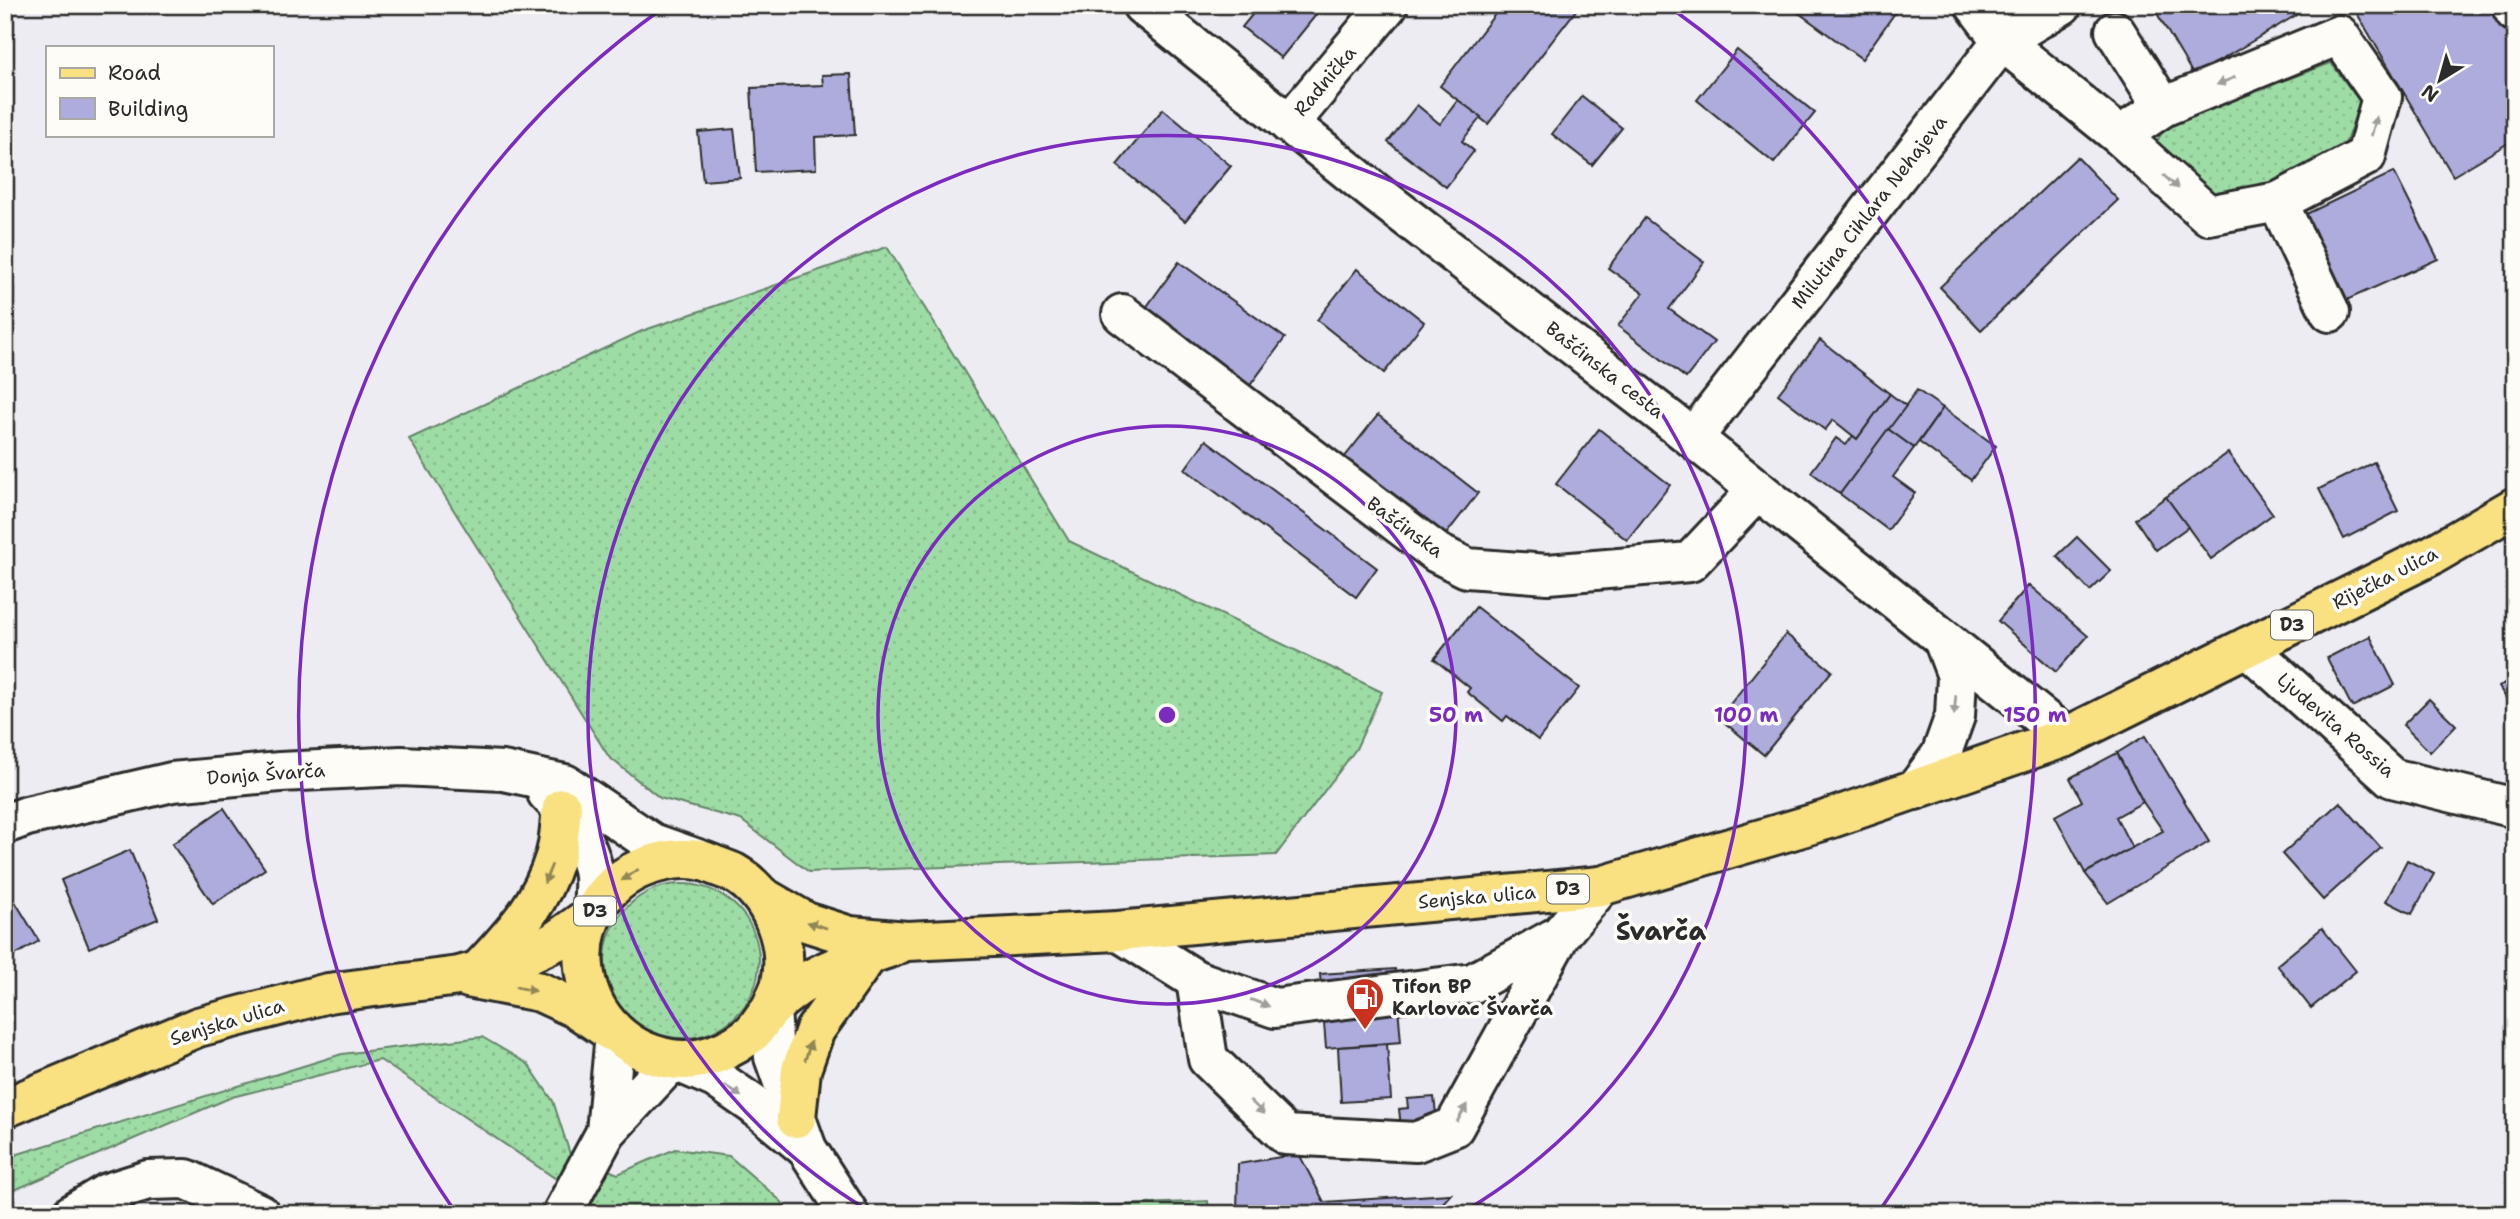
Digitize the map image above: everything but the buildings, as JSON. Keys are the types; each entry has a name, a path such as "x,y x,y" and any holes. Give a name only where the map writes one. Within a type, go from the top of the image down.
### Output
{"main road":[{"name":"Riječka ulica","path":"2066,737 2434,554 2515,508"},
{"name":"Senjska ulica","path":"761,895 806,922 850,936 908,941 1118,932 1601,886 1826,820 2066,737"},
{"path":"469,974 516,930 537,901 556,855 562,808"},
{"name":"D3","path":"672,859 705,862 735,874 761,895 777,924 783,956 781,983 771,1008 755,1030 734,1046 704,1058 673,1060 642,1051 615,1034 596,1010 584,980 583,946 593,914 612,887 640,868 672,859"},
{"name":"Senjska ulica","path":"5,1108 198,1027 328,993 469,974 510,962 554,942 593,914"},
{"name":"Senjska ulica","path":"771,1008 800,985 837,966 908,941"},
{"path":"802,1133 802,1070 815,1030 867,956"},
{"name":"Senjska ulica","path":"469,974 540,992 577,1009 615,1034"}],"street":[{"name":"Bašćinska cesta","path":"1142,5 1289,124 1693,438 2066,737"},
{"name":"Radnička","path":"1289,124 1388,5"},
{"path":"1975,5 2003,41 2120,136 2208,215 2278,202 2366,156 2382,97 2339,35 2163,107 2120,136"},
{"name":"Milutina Cihlara Nehajeva","path":"1693,438 2003,41 2062,5"},
{"path":"2511,5 2515,12"},
{"path":"2115,31 2163,107"},
{"path":"2278,202 2330,312"},
{"name":"Bašćinska","path":"1122,314 1437,553 1467,568 1548,574 1690,562 1758,490"},
{"path":"1915,790 1941,755 1955,716 1957,676 1943,639"},
{"name":"Ljudevita Rossia","path":"2247,647 2392,778 2515,808"},
{"name":"Donja Švarča","path":"5,824 27,816 172,782 280,772 401,766 503,771 565,784 652,843 705,862"},
{"path":"530,777 562,808 580,834 594,871 593,914"},
{"path":"1196,980 1208,1059 1286,1135 1416,1143 1454,1127 1560,935 1601,886"},
{"path":"1118,932 1196,980 1275,1008 1473,983 1560,935"},
{"path":"771,1008 775,1058 802,1133 849,1214"},
{"path":"606,1132 615,1034"},
{"path":"562,1214 606,1132 673,1060 715,1078 802,1133"},
{"path":"72,1214 107,1193 148,1180 186,1179 260,1214"}],"green space":[{"path":"2331,63 2360,102 2344,147 2267,185 2214,194 2153,148 2167,124"},
{"path":"887,247 1069,541 1382,692 1356,749 1276,855 809,872 741,820 660,798 609,757 409,439 642,331"},
{"path":"682,884 711,890 736,907 753,932 759,961 753,990 736,1015 711,1032 682,1038 653,1032 628,1015 611,990 605,961 611,932 628,907 653,890"},
{"path":"482,1037 528,1064 553,1101 570,1154 618,1174 675,1149 729,1156 782,1202 788,1214 608,1214 380,1060 232,1097 5,1194 5,1158 342,1054"},
{"path":"1208,1201 1209,1214 990,1214 990,1211"}],"place":[{"name":"Tifon BP Karlovac Švarča","path":"1365,1031"}],"district":[{"name":"Švarča","path":"1661,930"}]}
